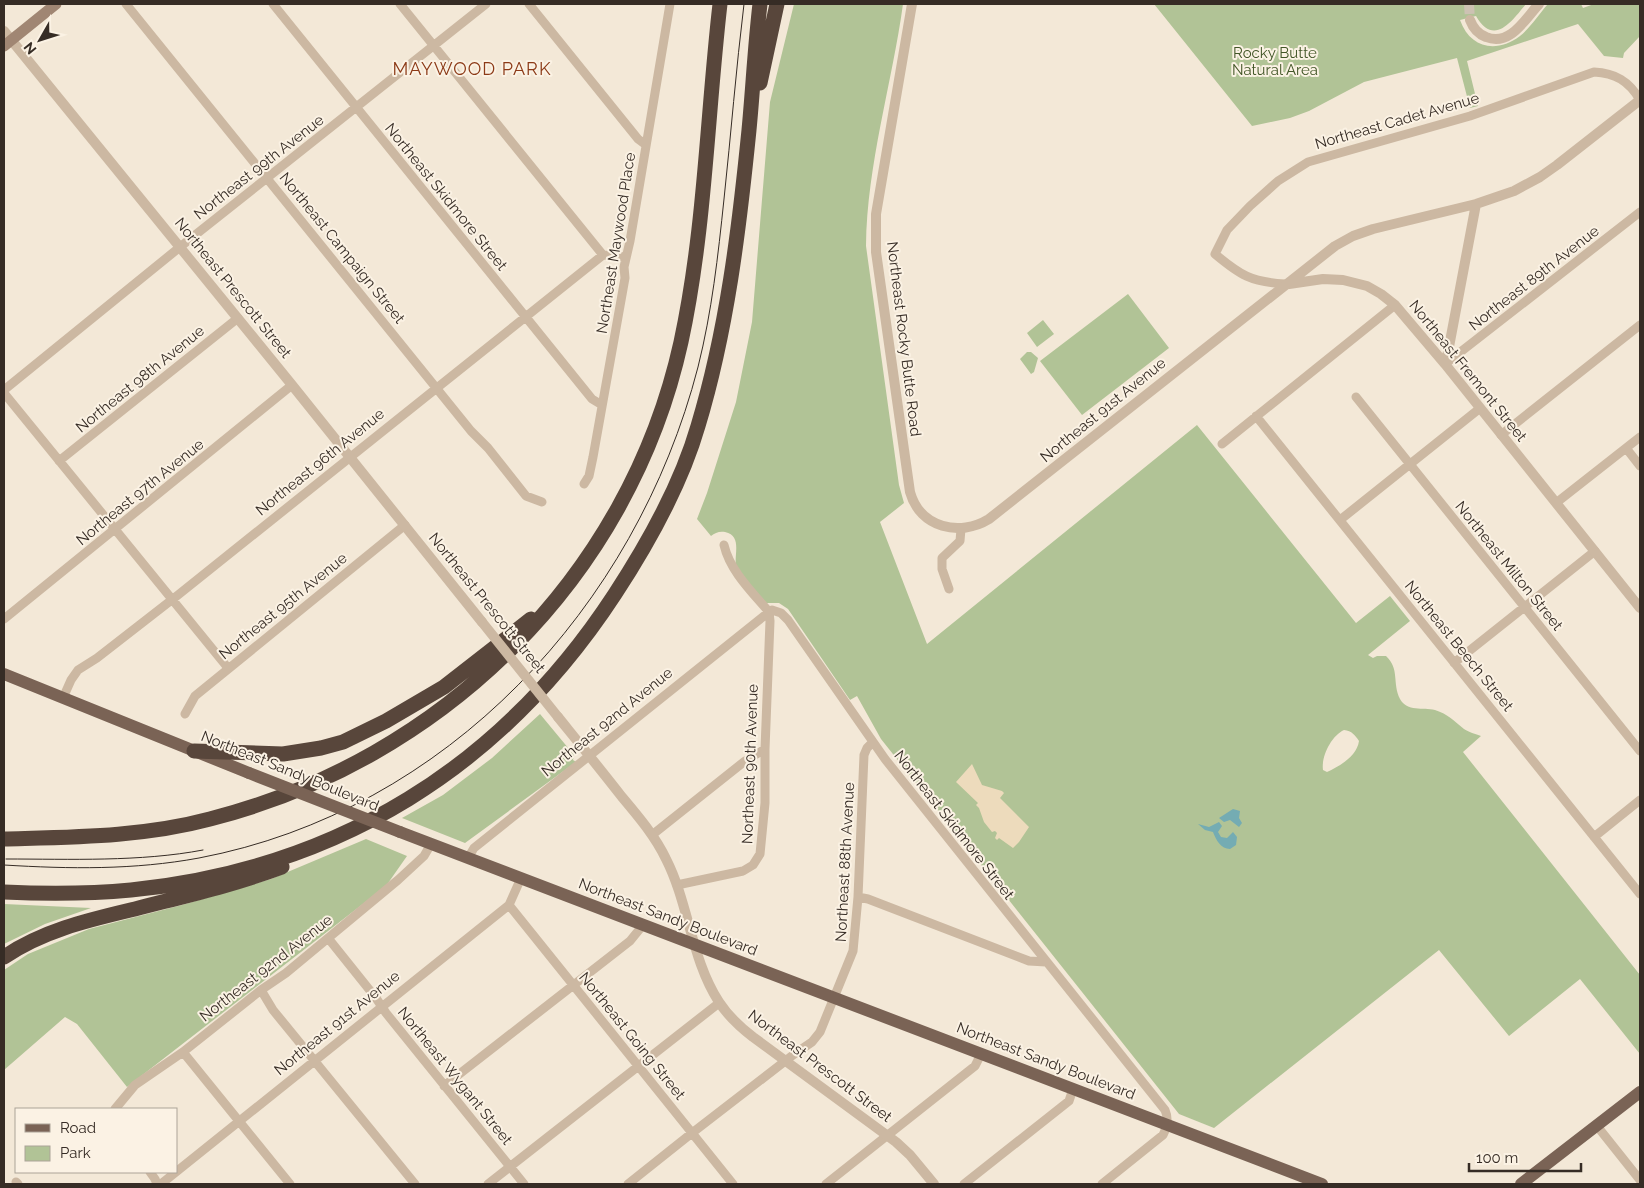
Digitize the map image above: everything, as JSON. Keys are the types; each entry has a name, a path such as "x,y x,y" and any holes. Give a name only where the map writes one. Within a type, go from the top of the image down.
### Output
{"highway":[{"path":"4,839 122,834 208,820 274,800 318,782 386,747 448,705 496,664 544,614 594,547 624,495 651,436 670,381 681,342 692,279 704,184 720,4"},
{"path":"4,892 51,894 106,892 188,882 267,862 344,833 393,808 439,780 504,728 544,686 578,646 610,602 639,555 665,506 697,430 717,355 732,271 760,4"},
{"path":"752,94 762,80 777,4"},
{"path":"194,751 283,754 321,748 342,742 386,721 444,687 528,620 544,614"},
{"path":"4,828 51,837"},
{"path":"4,957 33,940 64,928 230,884 284,866 315,853 344,833"}],"main road":[{"path":"6,39 56,4"},
{"name":"Northeast Sandy Boulevard","path":"4,674 248,773 431,844 1322,1184"},
{"path":"1521,1184 1640,1092"}],"street":[{"name":"Northeast Campaign Street","path":"126,4 268,177 471,431 488,448 526,496 542,502"},
{"name":"Northeast Skidmore Street","path":"273,4 592,399 602,405"},
{"path":"400,4 603,255 626,257"},
{"name":"Northeast 99th Avenue","path":"4,391 180,247 486,4"},
{"path":"529,4 638,138 646,145"},
{"name":"Northeast Maywood Place","path":"584,484 589,476 593,457 625,278 624,267 670,4"},
{"name":"Northeast Rocky Butte Road","path":"912,4 877,204 876,252 910,492 916,507 931,521 943,526 961,529"},
{"path":"1470,20 1474,28 1484,36 1492,39 1501,38 1513,33 1539,4"},
{"name":"Northeast Prescott Street","path":"6,39 180,247 350,456 652,835 666,858 677,885 709,984 719,1002 744,1030 888,1136 910,1155 934,1184"},
{"name":"Northeast Cadet Avenue","path":"1214,254 1227,230 1250,206 1278,181 1308,162 1470,116 1590,73 1608,73 1620,78 1627,83 1640,100"},
{"path":"1285,284 1331,250 1358,234 1386,225 1476,204 1506,194 1540,177 1640,100"},
{"path":"1444,364 1448,352 1476,204"},
{"name":"Northeast 89th Avenue","path":"1444,364 1640,212"},
{"name":"Northeast Fremont Street","path":"1214,254 1245,276 1262,282 1285,284 1323,279 1343,280 1367,286 1395,306 1444,364 1640,608"},
{"name":"Northeast 96th Avenue","path":"63,698 70,680 78,670 98,658 603,255"},
{"name":"Northeast 91st Avenue","path":"961,529 977,526 995,515 1285,284"},
{"path":"1222,444 1395,306"},
{"name":"Northeast 98th Avenue","path":"59,461 238,318"},
{"path":"1500,435 1640,325"},
{"name":"Northeast 97th Avenue","path":"4,619 116,530 292,385"},
{"path":"4,391 228,668"},
{"name":"Northeast Milton Street","path":"1356,397 1640,751"},
{"path":"1340,520 1479,408"},
{"name":"Northeast Beech Street","path":"1256,416 1640,894"},
{"path":"1556,503 1640,437"},
{"path":"1626,448 1640,466"},
{"name":"Northeast 95th Avenue","path":"185,714 195,696 405,526"},
{"path":"949,589 941,563 944,554 960,541 961,529"},
{"name":"Northeast Skidmore Street","path":"724,545 735,571 769,612 776,611 786,617 872,743 1165,1110 1167,1125"},
{"path":"1454,662 1595,551"},
{"name":"Northeast 90th Avenue","path":"677,885 743,871 756,862 760,854 765,803 769,612"},
{"name":"Northeast 92nd Avenue","path":"468,858 474,848 769,612"},
{"name":"Northeast 88th Avenue","path":"628,1184 817,1037 835,998 853,951 858,897 864,755 872,743"},
{"path":"652,835 745,761 765,749"},
{"path":"1594,837 1640,800"},
{"name":"Northeast 92nd Avenue","path":"116,1108 135,1084 183,1052 261,990 286,973 398,880 424,856 431,844"},
{"name":"Northeast 91st Avenue","path":"178,1170 509,905 521,878"},
{"path":"858,897 868,898 1029,961 1046,962"},
{"name":"Northeast Going Street","path":"509,905 733,1184"},
{"path":"444,1086 630,941 643,925"},
{"name":"Northeast Wygant Street","path":"328,938 444,1086 524,1184"},
{"path":"261,990 273,1010 414,1184"},
{"path":"488,1184 719,1002"},
{"path":"183,1052 290,1184"},
{"path":"826,1184 975,1066 981,1054"},
{"path":"964,1184 1069,1101 1073,1089"},
{"path":"1102,1184 1161,1138 1167,1125"},
{"path":"1597,1126 1640,1180"},
{"path":"151,1173 157,1184"},
{"name":"Northeast 91st Avenue","path":"161,1184 175,1173"}],"green space":[{"path":"794,4 903,4 875,154 867,215 866,246 899,485 904,503 880,522 927,644 1197,425 1356,623 1390,596 1410,621 1368,655 1373,658 1386,656 1390,661 1393,666 1400,699 1407,706 1440,712 1466,730 1481,736 1463,752 1640,975 1640,1054 1580,979 1509,1036 1439,950 1214,1128 1179,1114 881,739 857,696 850,700 788,609 779,603 764,603 746,582 737,569 736,543 731,534 717,532 711,536 697,519 736,402 752,322 770,102","holes":["1344,730 1353,734 1359,741 1355,751 1337,767 1327,772 1323,770 1325,753 1331,742 1339,733"]},
{"name":"Rocky Butte Natural Area","path":"1154,4 1526,4 1509,23 1496,30 1489,30 1476,16 1460,20 1470,37 1477,42 1493,46 1511,42 1520,36 1548,4 1581,4 1583,8 1594,4 1640,4 1640,36 1624,53 1623,58 1604,56 1578,24 1467,61 1478,106 1470,108 1457,58 1364,82 1309,111 1290,118 1252,126"},
{"path":"1128,294 1169,348 1082,415 1040,361"},
{"path":"1043,320 1054,334 1037,347 1027,333"},
{"path":"1027,352 1031,352 1038,358 1034,372 1031,374 1020,359"},
{"path":"540,714 574,755 573,760 576,762 465,843 402,818 443,795 492,758"},
{"path":"366,839 407,856 386,886 127,1087 77,1024 65,1017 4,1070 4,970 28,954 89,929 271,879"},
{"path":"4,904 91,908 45,924 4,944"}],"shaded area":[{"path":"972,764 982,785 1002,791 1004,793 1000,798 1029,827 1013,848 999,838 997,840 995,838 997,833 995,831 992,832 984,822 976,805 978,803 956,782"}],"water":[{"path":"1233,809 1240,811 1239,818 1242,823 1239,827 1230,820 1224,822 1219,818"},
{"path":"1219,822 1222,826 1218,832 1221,837 1227,838 1233,832 1237,837 1236,845 1230,849 1221,846 1213,832 1205,830 1198,824 1209,827"}],"tunnel":[{"path":"1469,4 1470,20"}],"tram line":[{"path":"4,865 78,868 150,865 199,858 289,833 373,795 450,745 518,685 578,615 629,538 669,455 698,367 711,304 744,4"},
{"path":"6,859 130,858 203,850"}],"district":[{"name":"MAYWOOD PARK","path":"472,69"}]}
